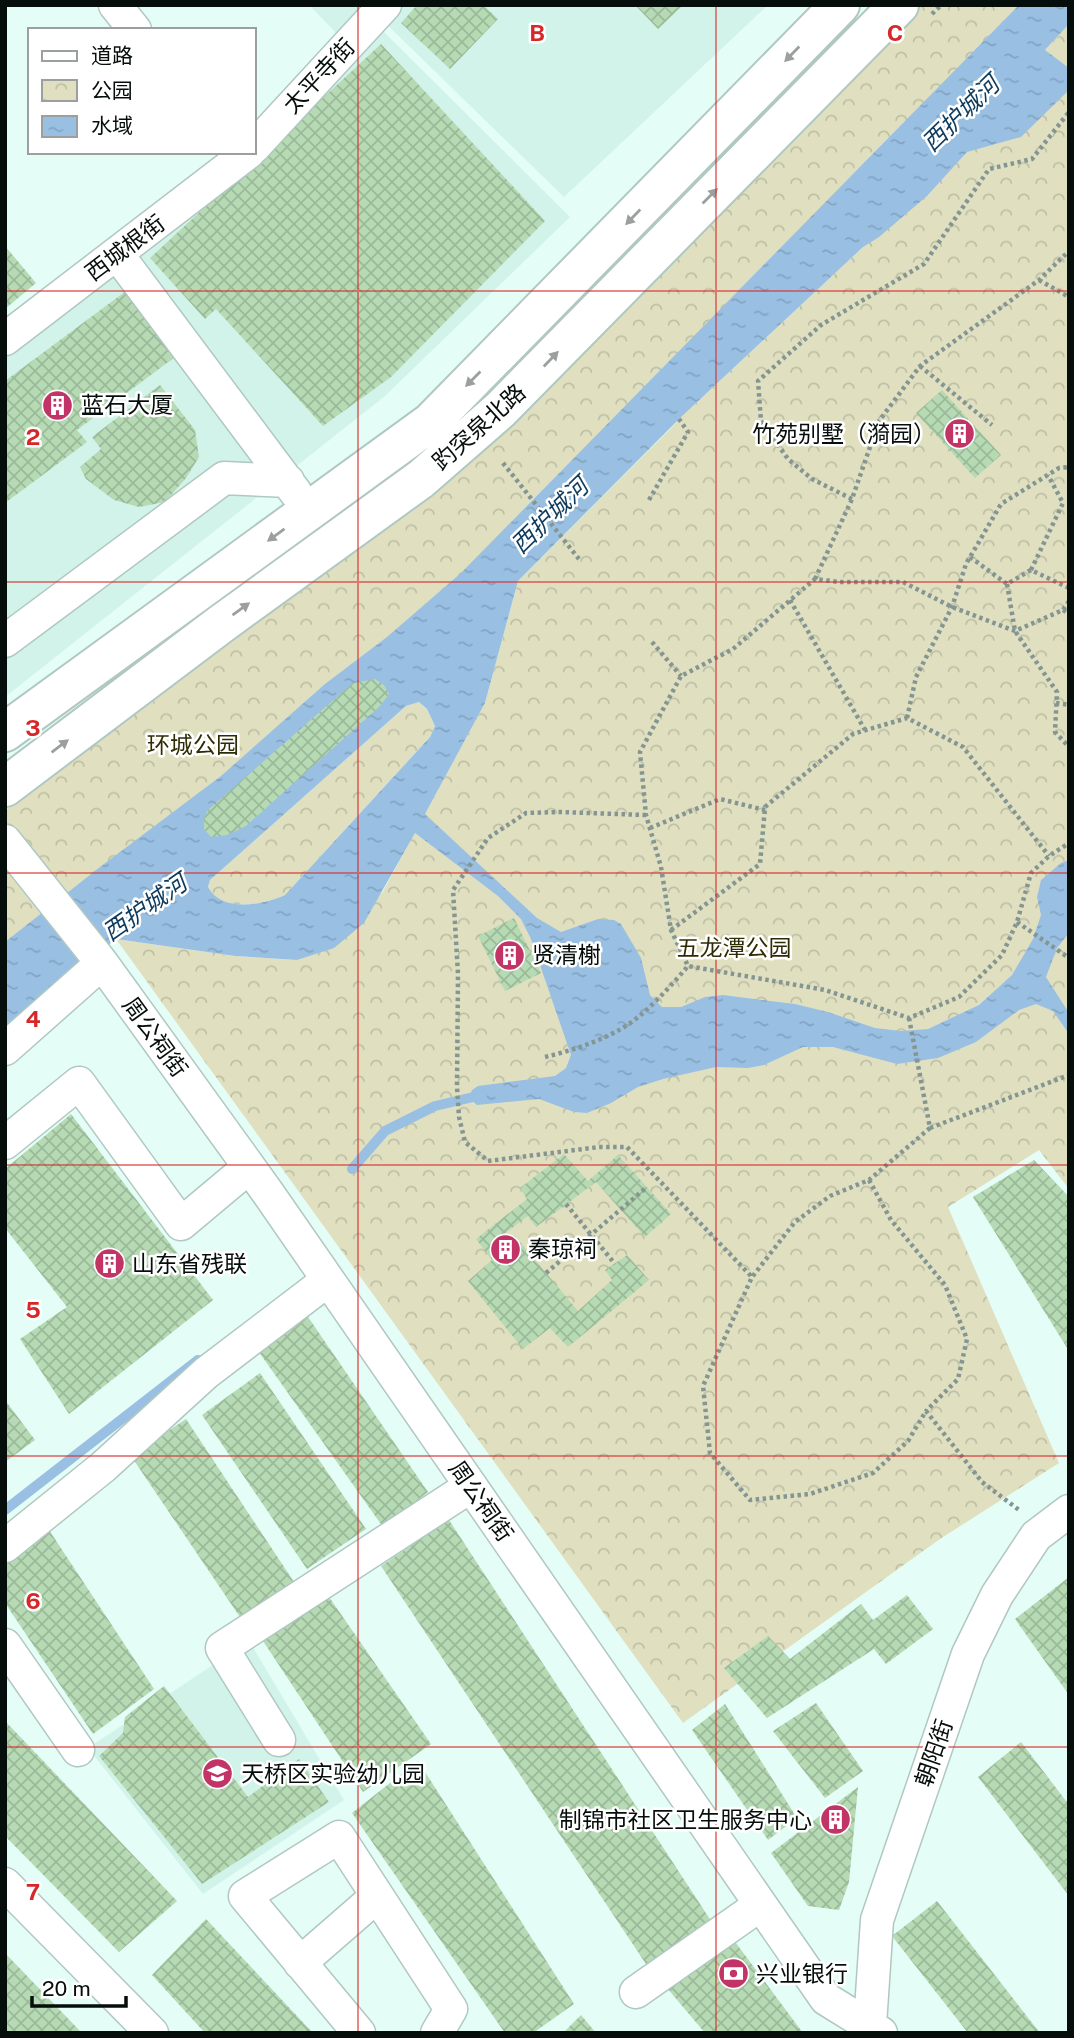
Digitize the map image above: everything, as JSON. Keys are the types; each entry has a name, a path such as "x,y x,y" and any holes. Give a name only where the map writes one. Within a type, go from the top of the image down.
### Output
{"main road":[{"name":"趵突泉北路","path":"5,732 298,496 431,422 840,5"},
{"name":"趵突泉北路","path":"5,787 220,624 421,479 510,401 899,5"}],"street":[{"path":"115,5 133,28"},
{"name":"太平寺街","path":"256,142 385,5"},
{"name":"西城根街","path":"5,339 244,154"},
{"path":"117,254 298,496"},
{"path":"5,641 224,478 298,496"},
{"name":"周公祠街","path":"5,841 102,963 249,1167 826,1999 872,2030"},
{"path":"5,1049 102,963"},
{"path":"5,1143 79,1083 181,1224 249,1167"},
{"path":"5,1546 103,1467 206,1373 328,1280"},
{"path":"279,1740 222,1648 471,1486"},
{"name":"朝阳街","path":"872,2030 877,1920 968,1654 997,1595 1036,1536 1069,1511"},
{"path":"5,1645 78,1750"},
{"path":"359,2033 244,1896 339,1838 451,2009 437,2033"},
{"path":"5,1884 146,2031"},
{"path":"300,1963 377,1896"},
{"path":"636,1992 760,1905"}],"path":[{"path":"852,499 812,479 788,459 761,421 758,381 821,326 925,264 989,169 1032,159 1069,112"},
{"path":"688,966 671,930 661,867 646,815 640,752 681,676 733,649 815,579 852,499 879,421 920,366 1039,280 1069,251"},
{"path":"1039,280 1069,297"},
{"path":"920,366 992,425"},
{"path":"649,500 688,432 679,419"},
{"path":"503,463 579,559"},
{"path":"907,718 916,677 953,607 970,557 1001,504 1059,468 1069,467"},
{"path":"1007,584 1031,570 1063,503 1048,475"},
{"path":"970,557 1007,584 1016,631 1057,692 1055,732 1069,747"},
{"path":"1031,570 1069,588"},
{"path":"815,579 839,582 903,582 953,607 1016,631 1063,610 1069,601"},
{"path":"790,600 865,730"},
{"path":"1063,610 1069,614"},
{"path":"652,642 681,676"},
{"path":"1056,703 1069,705"},
{"path":"671,930 760,864 765,807 853,734 907,718 963,747 1049,856"},
{"path":"650,828 720,799 765,810"},
{"path":"646,815 526,813 488,838 453,890 458,974 459,1117 465,1142 488,1161 599,1147 626,1147 752,1277"},
{"path":"688,966 825,990 909,1018 959,997 1002,955 1017,922 1031,873 1049,856 1069,843"},
{"path":"1017,922 1069,958"},
{"path":"545,1057 564,1053 622,1028 661,996 688,966"},
{"path":"909,1018 930,1128"},
{"path":"869,1180 891,1220 945,1285 967,1339 958,1379 926,1411 908,1440 873,1473 810,1494 750,1500 710,1453 703,1386 752,1277 795,1222 830,1196 869,1180 930,1128 1069,1075"},
{"path":"546,1273 647,1187"},
{"path":"566,1204 615,1264"},
{"path":"926,1411 982,1482 1027,1516 1036,1536"}],"shaded area":[{"path":"309,5 768,5 564,197 371,9 342,39"},
{"path":"382,30 570,217 385,396 5,697 5,355 269,146"},
{"name":"天桥区实验幼儿园","path":"249,1641 344,1800 203,1894 88,1748"}],"green space":[{"name":"五龙潭公园","path":"898,5 1069,5 680,418 863,247 1069,24 1069,1189 1039,1150 948,1207 1059,1463 940,1539 683,1723 116,939 235,956 297,960 382,893 485,703 518,581 679,420 5,1013 5,811"},
{"path":"419,702 427,709 435,726 430,737 285,895 266,902 232,904 214,895 208,887 210,880 406,706"}],"water":[{"name":"西护城河","path":"1019,5 1069,5 1069,24 1045,50 1069,68 1069,90 1021,137 967,152 927,196 879,237 863,247 679,419 518,581 485,703 425,814 537,918 561,932 598,919 614,920 621,924 641,958 650,995 662,1007 681,1007 705,997 723,995 795,1004 875,1028 901,1031 928,1029 979,1005 1012,975 1033,939 1041,915 1037,897 1041,880 1061,863 1069,860 1069,933 1057,948 1046,977 1069,1013 1069,1034 1053,1011 1036,1004 1019,1010 976,1042 938,1058 897,1064 833,1047 803,1047 764,1065 748,1068 716,1067 663,1079 638,1087 587,1113 574,1112 539,1099 477,1105 469,1098 472,1090 478,1086 555,1076 566,1068 571,1055 531,939 521,919 498,896 415,833 364,923 334,948 297,960 235,956 116,939 5,1026 5,942 221,776 325,684 387,637 461,573","holes":["419,702 427,709 435,726 430,737 285,895 255,904 233,904 214,895 208,887 210,880 406,706"]}],"building":[{"path":"417,5 483,5 498,19 450,69 401,23"},
{"path":"635,5 683,5 658,29"},
{"path":"381,44 545,221 391,377 323,426 216,309 205,319 150,258"},
{"path":"5,246 36,283 5,309"},
{"name":"蓝石大厦","path":"126,291 175,357 77,430 87,442 5,503 5,381"},
{"path":"160,385 195,430 199,457 186,478 165,502 139,507 114,500 86,479 80,467 101,449 92,437"},
{"name":"竹苑别墅（漪园）","path":"942,390 1001,455 975,478 916,413"},
{"path":"375,679 384,685 389,694 379,707 246,826 227,835 211,837 204,829 204,818 208,810 353,683"},
{"name":"贤清榭","path":"514,918 541,973 505,991 478,936"},
{"name":"山东省残联","path":"71,1114 213,1300 69,1414 20,1339 67,1307 5,1228 5,1169"},
{"name":"秦琼祠","path":"564,1154 588,1181 618,1155 671,1214 645,1237 596,1182 536,1227 528,1216 500,1237 505,1243 515,1236 578,1311 612,1280 605,1270 627,1255 649,1280 568,1347 550,1328 523,1349 468,1281 492,1260 476,1239 527,1199 520,1188"},
{"path":"1034,1160 1069,1197 1069,1351 973,1197"},
{"path":"306,1314 428,1492 383,1527 256,1348"},
{"path":"260,1373 366,1529 307,1569 202,1415"},
{"path":"5,1400 35,1440 5,1462"},
{"path":"186,1419 296,1585 244,1623 131,1456"},
{"path":"449,1520 717,1930 652,1973 381,1566"},
{"path":"47,1527 154,1689 93,1734 5,1603 5,1553"},
{"path":"1069,1577 1069,1695 1015,1619"},
{"path":"907,1595 933,1629 886,1664 874,1649 767,1718 724,1668 768,1636 790,1659 861,1604 873,1620"},
{"path":"329,1597 431,1744 363,1792 263,1641"},
{"path":"164,1686 248,1797 299,1759 329,1802 202,1884 99,1756 123,1733 125,1717"},
{"path":"816,1703 863,1771 825,1798 773,1731"},
{"path":"725,1704 797,1818 768,1840 692,1730"},
{"path":"5,1721 177,1901 119,1952 5,1836"},
{"path":"1021,1742 1066,1801 1069,1799 1069,1896 978,1777"},
{"path":"418,1761 574,2004 533,2033 505,2033 352,1813"},
{"name":"制锦市社区卫生服务中心","path":"858,1787 849,1882 839,1910 808,1906 771,1853"},
{"path":"937,1901 1040,2033 968,2033 892,1936"},
{"path":"206,1919 313,2033 205,2033 152,1975"},
{"path":"730,1935 803,2033 705,2033 662,1982"},
{"path":"5,1953 80,2031 78,2033 5,2033"},
{"path":"581,2015 596,2033 563,2033"}],"waterway":[{"path":"352,1169 385,1131 435,1106 482,1095"},
{"path":"5,1510 198,1360"}],"place":[{"name":"蓝石大厦","path":"58,405"},
{"name":"竹苑别墅（漪园）","path":"959,434"},
{"name":"贤清榭","path":"509,955"},
{"name":"秦琼祠","path":"505,1249"},
{"name":"山东省残联","path":"109,1264"},
{"name":"天桥区实验幼儿园","path":"218,1774"},
{"name":"制锦市社区卫生服务中心","path":"835,1820"},
{"name":"兴业银行","path":"733,1974"}],"park label":[{"name":"环城公园","path":"193,745"}]}
